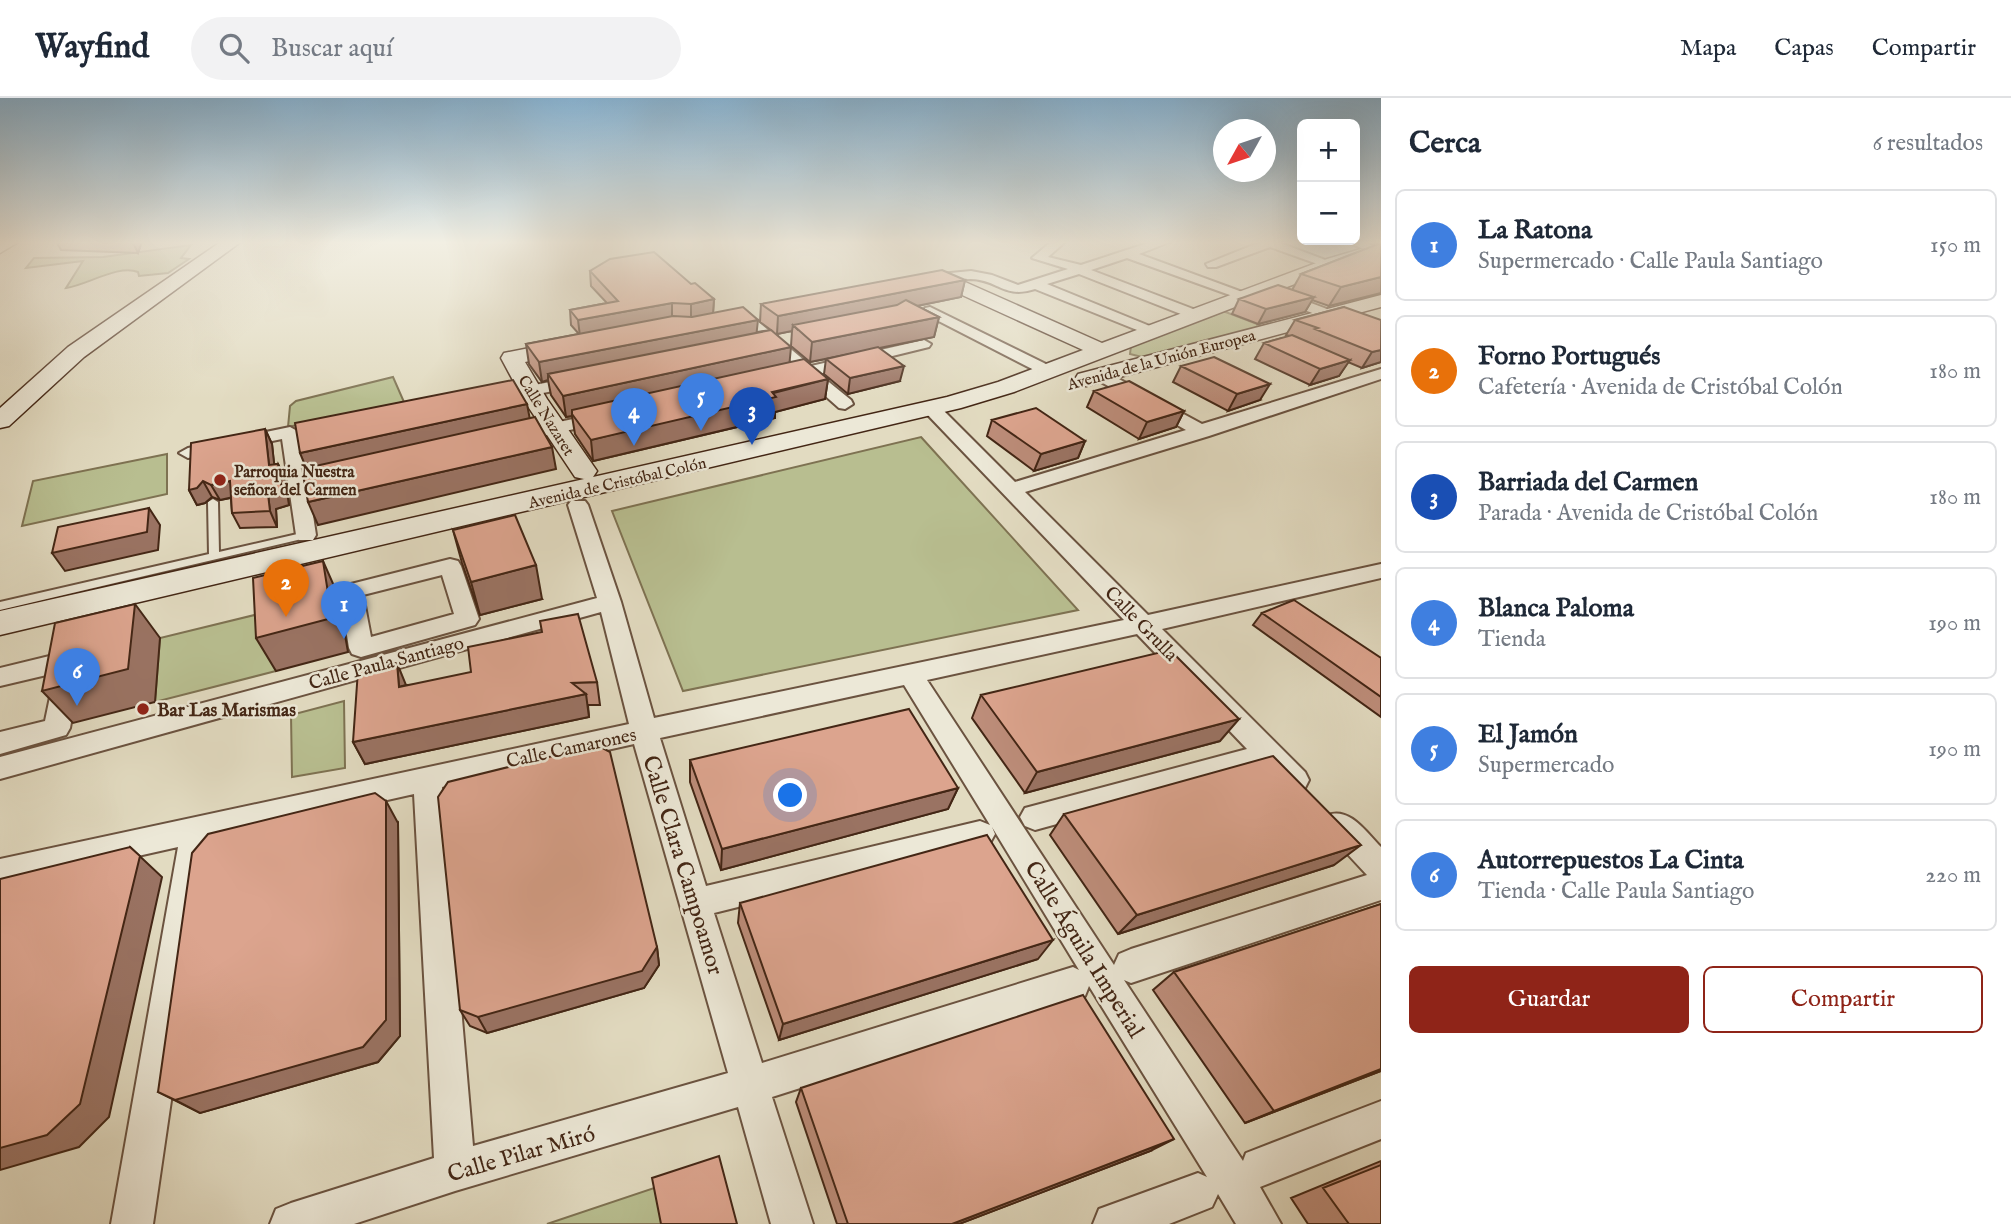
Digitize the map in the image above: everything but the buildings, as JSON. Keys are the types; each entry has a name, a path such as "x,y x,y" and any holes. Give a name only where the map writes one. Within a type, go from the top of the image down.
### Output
{"main road":[{"path":"0,421 76,352 159,294"},
{"path":"971,294 1104,360"},
{"name":"Avenida de Cristóbal Colón","path":"0,640 578,505 942,410 1046,370 1104,360 1152,332 1254,294"},
{"name":"Avenida de la Unión Europea","path":"942,410 1104,360 1149,362 1381,301"},
{"path":"722,321 766,312"},
{"name":"Calle Nazaret","path":"584,471 554,429 512,358 592,342"},
{"path":"306,544 584,471 772,426 833,410 845,404 913,395 934,397 942,410"},
{"name":"Avenida de Cristóbal Colón","path":"0,623 306,544 942,410"}],"street":[{"path":"1058,294 1152,332"},
{"path":"1141,294 1196,315"},
{"path":"1257,294 1357,322"},
{"path":"930,311 1046,370"},
{"path":"744,317 845,404"},
{"path":"1262,333 1289,345"},
{"path":"768,380 924,344"},
{"path":"1104,360 1203,432"},
{"path":"1340,368 1373,377"},
{"path":"1011,490 1373,377"},
{"path":"490,399 597,378"},
{"path":"1264,393 1286,404"},
{"name":"Calle Grulla","path":"942,410 1011,490 1307,792"},
{"path":"519,436 622,414"},
{"path":"188,453 290,432 298,438 298,486 306,544"},
{"path":"1081,448 1102,463"},
{"path":"298,486 350,474"},
{"name":"Calle Clara Campoamor","path":"578,505 610,603 644,731 792,1224"},
{"path":"450,566 467,619 361,648 351,591 450,566"},
{"name":"Calle Camarones","path":"0,873 644,731 1281,595 1380,571"},
{"path":"1281,595 1304,610"},
{"name":"Calle Paula Santiago","path":"0,768 610,603"},
{"path":"0,677 69,660 57,728 0,743"},
{"name":"Calle Águila Imperial","path":"910,674 1260,1224"},
{"path":"1035,817 1270,754"},
{"path":"427,779 455,1171"},
{"path":"1325,811 1381,868"},
{"path":"132,1224 196,830"},
{"path":"696,903 980,834"},
{"path":"1131,966 1381,886"},
{"name":"Calle Pilar Miró","path":"291,1224 455,1171 751,1085 1073,984"},
{"path":"1260,1167 1381,1120"},
{"path":"1114,1224 1198,1193"}],"lane":[{"path":"214,502 214,556"},
{"path":"0,606 214,556 306,544"}],"green space":[{"path":"1223,311 1265,327 1146,358 1130,354 1131,346"},
{"path":"393,377 404,402 288,427 290,406 296,401"},
{"path":"921,437 1078,610 683,691 612,511"},
{"path":"167,454 167,494 22,526 33,481"},
{"path":"271,611 276,671 155,702 160,638"},
{"path":"344,701 345,768 292,777 291,715"},
{"path":"654,1188 732,1224 547,1224"}],"place":[{"name":"El Jamón","path":"701,431"},
{"name":"Barriada del Carmen","path":"752,445"},
{"name":"Blanca Paloma","path":"634,446"},
{"name":"Parroquia Nuestra señora del Carmen","path":"220,480"},
{"name":"Forno Portugués","path":"286,617"},
{"name":"La Ratona","path":"344,639"},
{"name":"Autorrepuestos La Cinta","path":"77,706"},
{"name":"Bar Las Marismas","path":"143,709"}]}
